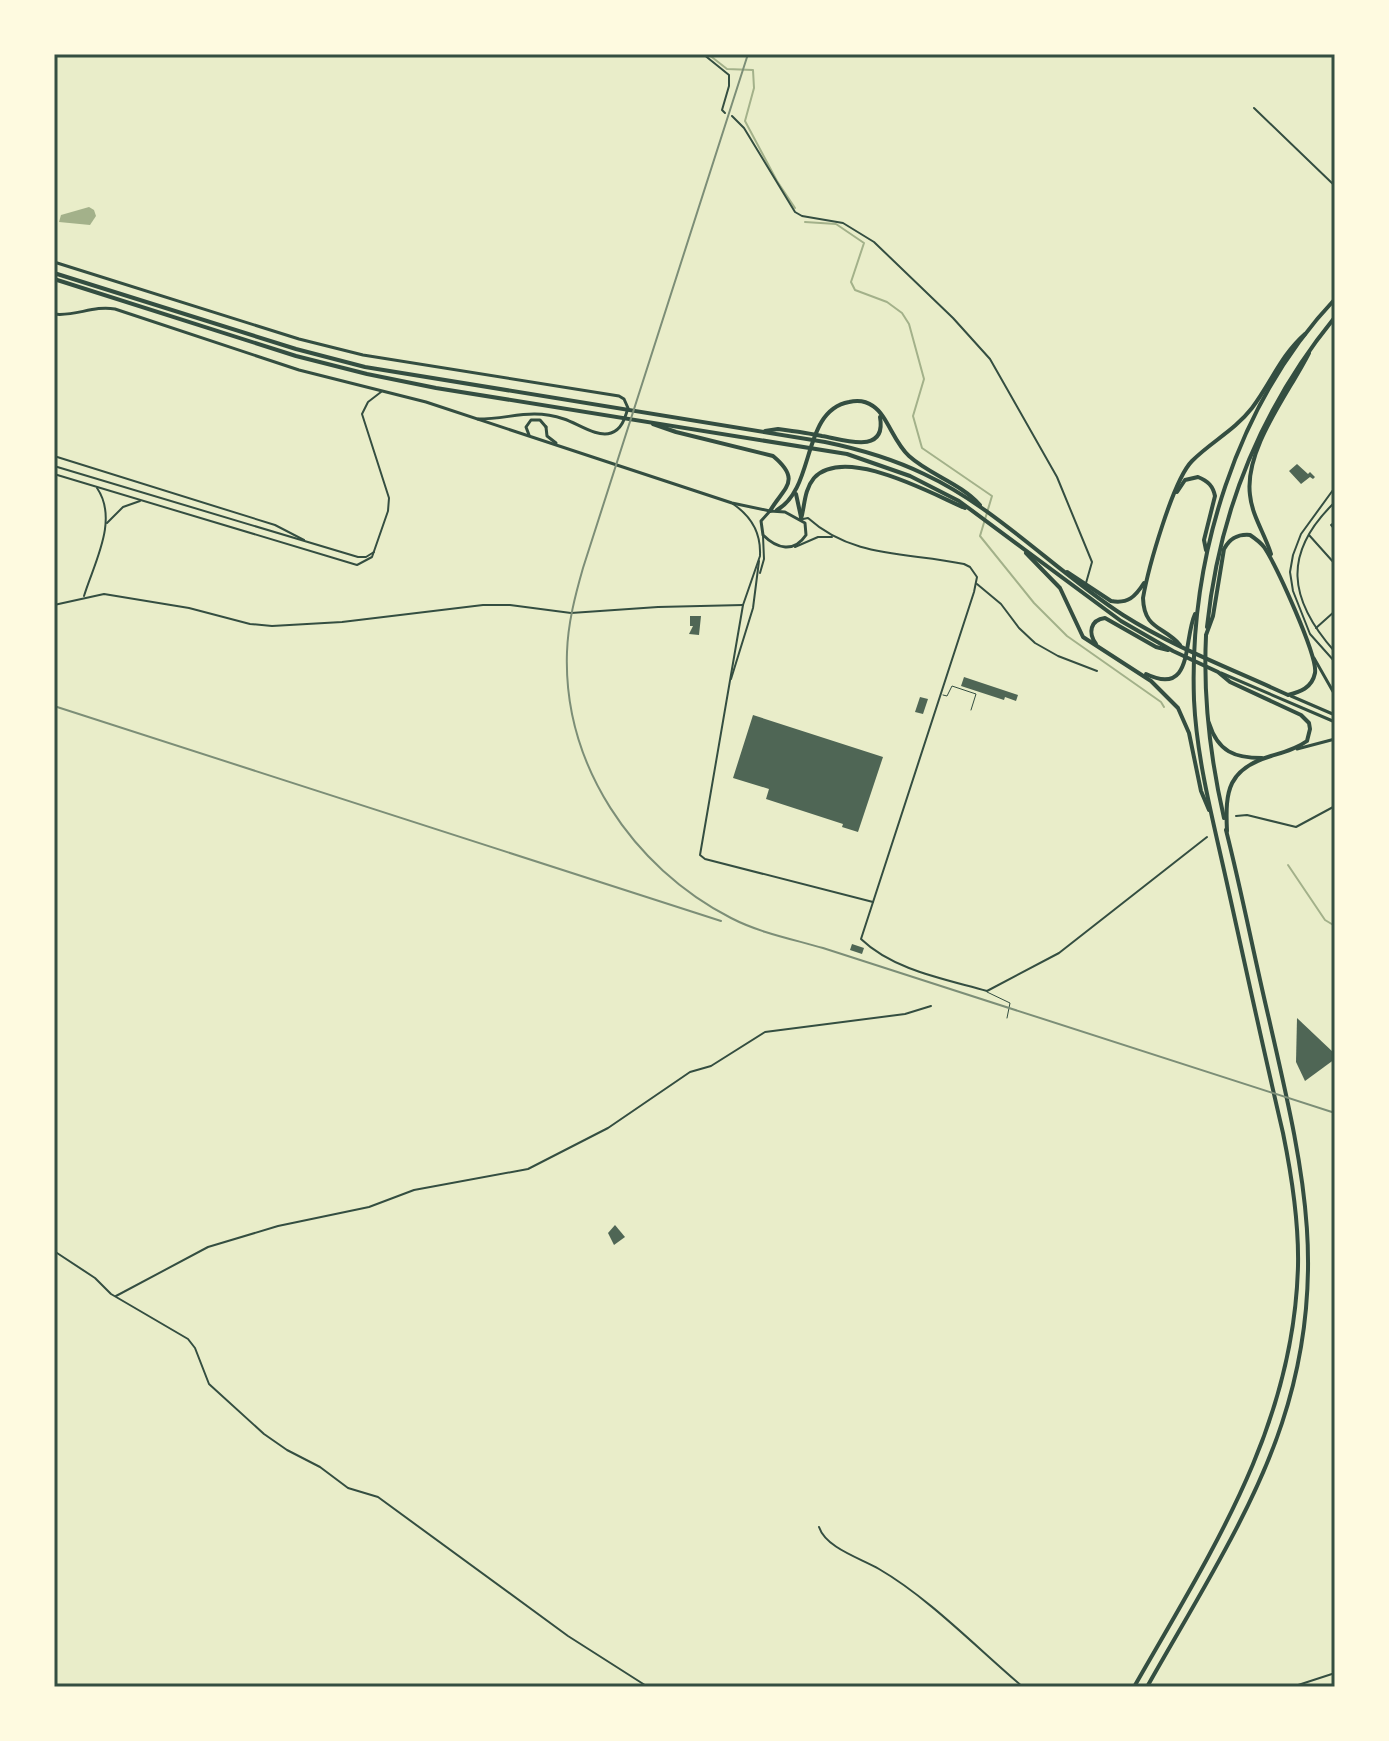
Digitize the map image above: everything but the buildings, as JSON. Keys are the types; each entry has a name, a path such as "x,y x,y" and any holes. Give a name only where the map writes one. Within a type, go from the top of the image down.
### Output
{"highway":[{"path":"54,273 296,349 365,367 622,410 856,443 869,442 880,431 879,411"},
{"path":"54,279 282,351 367,374 436,388 823,449 867,459 910,476 974,511 1098,606 1173,651 1218,672 1230,682 1287,707 1306,719 1310,735 1307,741 1292,750 1243,768 1232,782 1226,798 1227,831"},
{"path":"1134,1687 1245,1485 1262,1446 1283,1379 1295,1312 1298,1255 1294,1192 1198,741 1194,646 1206,554 1222,496 1249,430 1277,378 1335,299"},
{"path":"1147,1687 1248,1503 1272,1450 1291,1396 1305,1326 1310,1245 1304,1187 1209,747 1206,635 1216,560 1243,470 1275,402 1335,317"},
{"path":"1182,648 1175,639 1151,623 1143,598 1176,485 1191,462 1242,420 1291,346 1310,330"},
{"path":"777,510 787,504 797,489 819,426 827,414 841,404 865,402 879,411 895,440 911,458 964,490 1013,533 1123,614 1182,648 1288,695 1309,686 1314,676 1314,658 1252,508 1250,470 1272,421 1316,340"},
{"path":"642,420 676,432 773,456 783,464 788,473 788,483 784,495 770,511"},
{"path":"826,439 925,474 984,510"},
{"path":"801,519 806,492 814,479 828,469 845,466 929,490 974,511"},
{"path":"1172,501 1180,486 1192,478 1205,479 1214,489 1204,540 1206,554"},
{"path":"797,489 796,505 801,519"},
{"path":"804,510 808,518"},
{"path":"1206,635 1213,616 1228,542 1238,536 1250,535 1263,546 1274,564"},
{"path":"1019,546 1055,580 1069,603 1079,630 1089,642 1162,689 1184,720 1201,791 1213,820"},
{"path":"1058,567 1111,601 1133,598 1146,581"},
{"path":"1136,670 1154,678 1168,679 1180,673 1184,667 1190,625 1197,609"},
{"path":"1097,646 1091,627 1105,618 1156,647 1173,651"},
{"path":"1206,716 1211,731 1224,750 1237,757 1266,758"}],"main road":[{"path":"54,262 325,346 431,367 619,396 627,403 624,420 610,434 528,413 478,419"},
{"path":"54,314 67,316 100,307 115,309 299,370 478,419 732,503 777,510 801,519 807,529 806,535 795,547 775,545 763,535 761,521 770,511"},
{"path":"546,427 556,418"},
{"path":"530,436 526,427 531,420 540,420 546,427 547,436 559,446"},
{"path":"1314,658 1335,695"},
{"path":"1218,672 1335,722"},
{"path":"1288,695 1335,715"},
{"path":"1292,750 1335,739"}],"street":[{"path":"703,54 729,75 722,110 725,113"},
{"path":"1254,108 1335,186"},
{"path":"732,116 744,128 795,212 843,223 874,242 953,318 998,368 1057,477 1092,562 1086,583"},
{"path":"54,474 357,565 365,563 375,551 388,511 389,498 362,414 368,402 382,391"},
{"path":"54,456 275,525 308,542"},
{"path":"54,466 358,557 366,557 375,551"},
{"path":"1335,480 1334,491 1301,534 1290,572 1293,591 1310,634 1335,662"},
{"path":"84,597 107,523 107,507 95,485"},
{"path":"107,523 123,507 141,501"},
{"path":"1335,502 1318,518 1308,534 1296,572 1298,589 1315,629 1335,652"},
{"path":"732,503 748,516 755,527 759,540 759,580"},
{"path":"801,519 808,518 834,537"},
{"path":"1335,522 1331,525 1335,530"},
{"path":"1308,534 1335,564"},
{"path":"728,690 753,608 764,559 763,535"},
{"path":"795,547 818,537 834,537 896,555 964,564 974,571 976,584 861,939 873,950 891,961 987,991 1059,953 1207,837"},
{"path":"760,556 743,605 700,855 705,859 873,902"},
{"path":"976,584 1001,604 1035,643 1097,671"},
{"path":"54,605 104,594 272,626 342,622 483,605 510,605 571,613 743,605"},
{"path":"1315,629 1335,611"},
{"path":"1236,816 1247,815 1296,827 1335,806"},
{"path":"116,1296 188,1256 237,1238 369,1207 414,1190 528,1169 608,1128 690,1072 711,1066 765,1032 905,1014 931,1006"},
{"path":"54,1251 116,1296 188,1339 195,1348 209,1384 274,1442 320,1467 348,1488 378,1497 568,1636 648,1687"},
{"path":"819,1527 829,1541 903,1583 1023,1687"},
{"path":"1292,1687 1335,1673"}],"lane":[{"path":"941,694 947,696 952,686 973,692 976,694 971,710"},
{"path":"987,991 1010,1003 1007,1018"}],"shaded area":[{"path":"89,207 96,216 90,225 59,222 61,215"}],"waterway":[{"path":"708,54 727,69 753,70 754,88 745,121 795,208"},
{"path":"805,222 836,224 864,243 851,282 855,290 887,302 902,313 909,324 924,379 913,416 922,448 992,496 980,536 1034,603 1067,636 1164,707"},
{"path":"1288,865 1325,920 1335,926"}],"railway":[{"path":"748,54 583,568 570,620 567,652 569,693 577,734 591,772 610,808 663,871 695,897 742,923 1335,1113"},
{"path":"54,706 721,921"}]}
